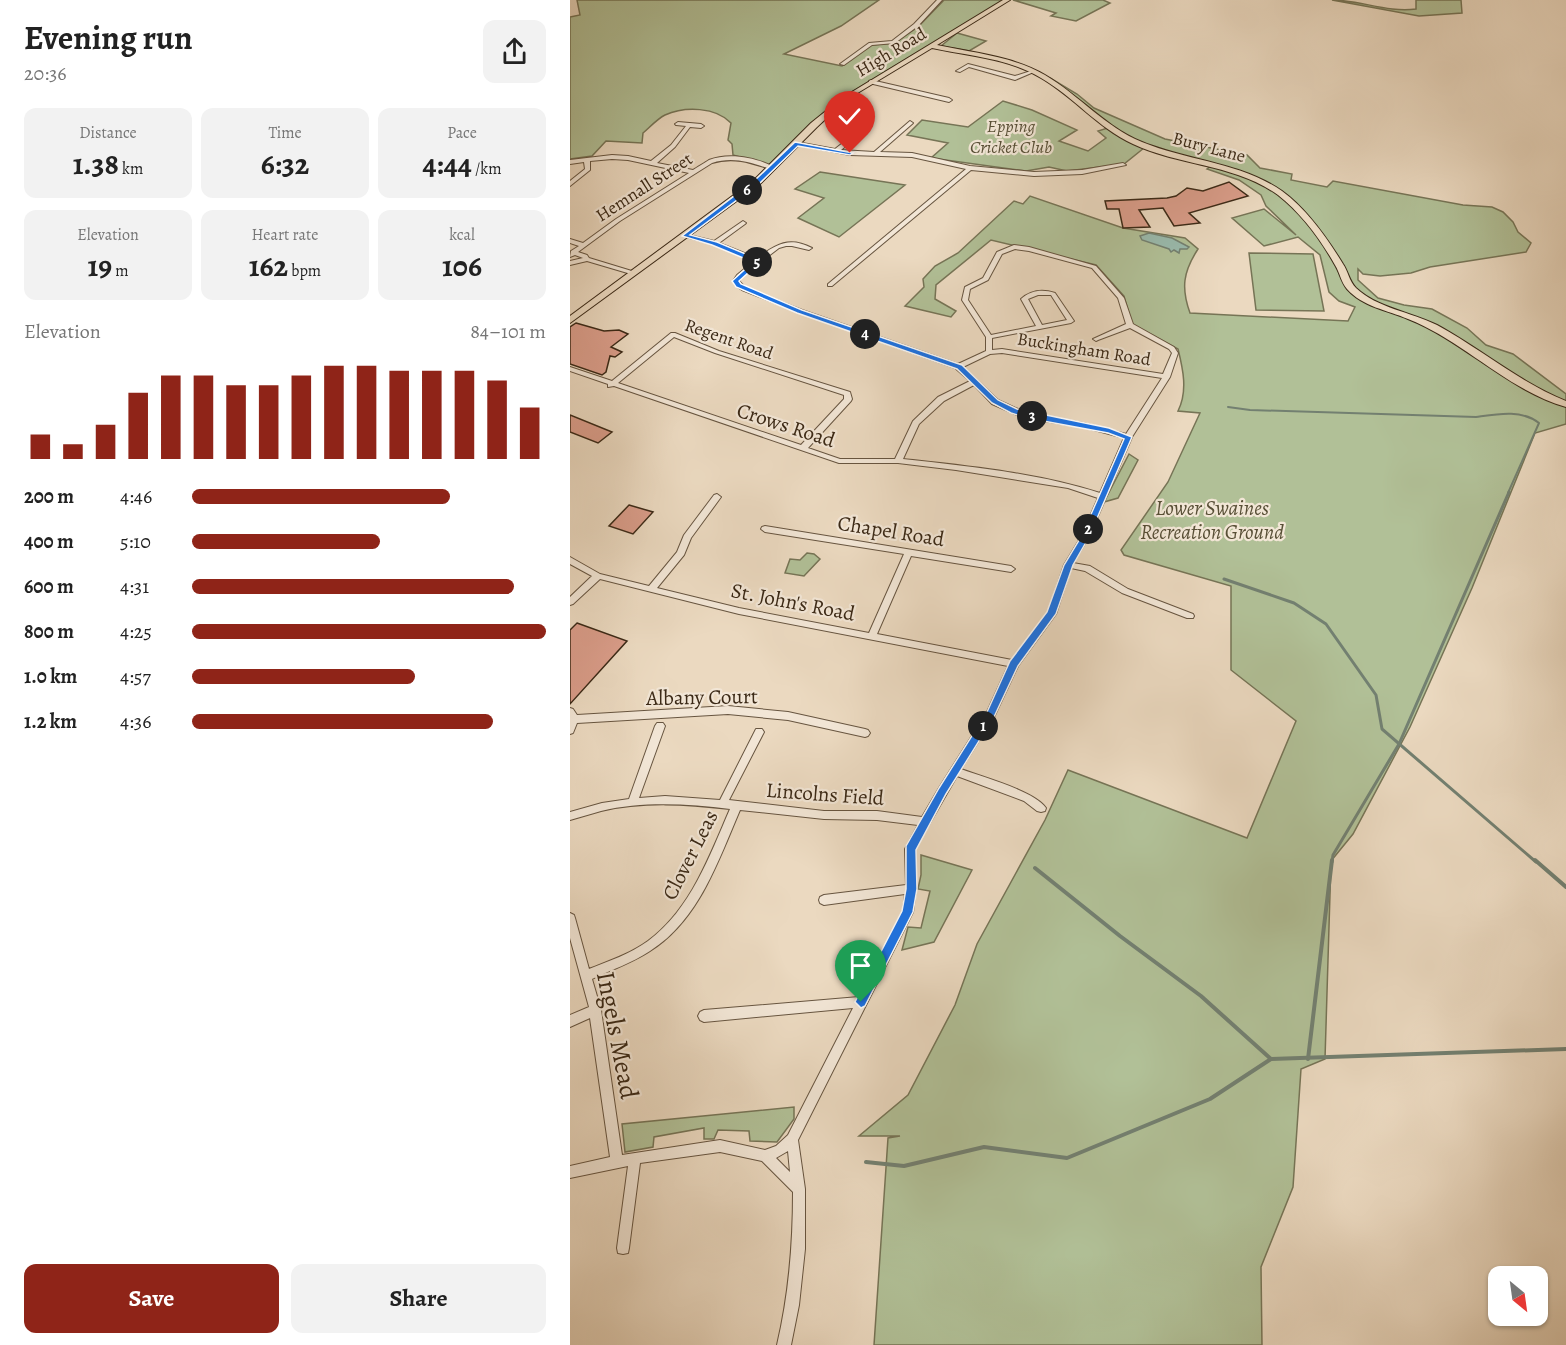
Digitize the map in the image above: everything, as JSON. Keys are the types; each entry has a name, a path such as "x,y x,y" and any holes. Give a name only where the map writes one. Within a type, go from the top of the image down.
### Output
{"main road":[{"name":"High Road","path":"570,320 773,168 835,106 1007,0"},
{"name":"Bury Lane","path":"931,46 987,55 1034,71 1118,134 1128,139 1169,154 1238,171 1270,186 1290,202 1314,228 1343,270 1347,283 1359,295 1434,327 1526,387 1566,404"}],"street":[{"path":"842,64 871,44 893,42 916,25 940,0"},
{"path":"958,71 968,65 1016,78 1034,71"},
{"path":"871,82 950,100"},
{"path":"875,154 910,123"},
{"path":"678,124 688,127 701,126"},
{"path":"653,163 673,146 688,127"},
{"path":"836,151 862,130"},
{"path":"797,144 836,151 912,155 970,168 1034,174 1060,174 1123,165"},
{"path":"570,162 612,157 692,171"},
{"name":"Hemnall Street","path":"572,254 692,171 710,162 730,157 773,168"},
{"path":"570,184 588,169 587,160"},
{"path":"830,285 970,168"},
{"path":"715,243 743,224"},
{"path":"685,236 715,243 758,261"},
{"path":"570,241 584,245"},
{"path":"810,248 789,242 782,244 739,276 736,281 738,285 800,311 958,367 995,402 1014,411 1027,416 1109,430 1128,437"},
{"name":"Buckingham Road","path":"958,367 989,352 1002,351 1166,378 1175,353 1172,348 1130,325 1121,298 1094,267 1014,247 999,253 986,279 967,288 965,300 989,337 989,352"},
{"path":"572,254 585,256 586,259 633,273"},
{"path":"570,263 586,259"},
{"path":"989,337 1071,321 1053,294 1045,292 1029,295 1024,299 1040,327"},
{"path":"1096,339 1130,325"},
{"name":"Regent Road","path":"611,385 673,334 717,352 847,394 848,399 802,449"},
{"name":"Crows Road","path":"570,369 611,385 838,461 898,461 956,467 1069,486 1103,497"},
{"path":"765,1156 780,1150 792,1139 908,912 911,889 910,849 924,822 991,714 1014,664 1052,614 1068,565 1085,537 1128,437 1166,378"},
{"path":"898,461 916,423 941,399 974,382"},
{"path":"651,589 681,553 687,537 717,497"},
{"name":"Chapel Road","path":"765,529 1011,569"},
{"path":"872,636 909,552"},
{"name":"St. John's Road","path":"570,560 598,576 748,612 1014,664"},
{"path":"1068,565 1087,568 1125,591 1190,616"},
{"path":"570,602 598,576"},
{"name":"Albany Court","path":"572,715 728,710 788,716 865,733"},
{"path":"570,730 572,715"},
{"path":"633,800 660,726"},
{"name":"Lincolns Field","path":"723,803 759,732"},
{"path":"955,771 1027,798 1041,808"},
{"name":"Lincolns Field","path":"570,816 633,800 723,803 824,815 870,815 924,822"},
{"name":"Clover Leas","path":"586,976 650,945 672,928 690,905 737,805"},
{"path":"824,900 911,889"},
{"name":"Ingels Mead","path":"570,918 595,1010 617,1162"},
{"path":"704,1016 861,1002"},
{"path":"570,1021 595,1010"},
{"path":"784,1345 792,1314 800,1252 799,1189 792,1139"},
{"path":"570,1172 635,1158 720,1146 765,1156 799,1189"},
{"path":"623,1248 635,1158"}],"green space":[{"path":"577,0 879,0 841,26 784,54 842,66 870,45 894,43 918,27 944,0 1004,0 840,99 771,166 733,155 732,144 728,140 731,123 709,111 691,109 673,112 656,121 643,133 642,143 606,141 592,156 570,159 570,17 580,15"},
{"path":"1013,0 1103,0 1110,3 1076,21 1051,16 1056,13"},
{"path":"1332,0 1406,10 1416,9 1416,0 1461,0 1462,13 1419,16"},
{"path":"957,33 986,41 969,51 941,46"},
{"path":"1050,78 1077,94 1094,108 1165,139 1247,155 1260,168 1292,174 1291,180 1327,187 1333,181 1463,205 1492,207 1503,212 1513,222 1518,232 1531,243 1526,252 1430,267 1411,273 1380,276 1363,274 1358,269 1358,280 1378,298 1432,309 1467,328 1486,345 1513,354 1566,394 1566,424 1535,433 1472,588 1410,727 1353,834 1331,861 1325,1059 1301,1069 1293,1187 1261,1267 1262,1345 874,1345 888,1138 900,1136 859,1136 908,1095 955,1005 977,944 1045,820 1068,770 1247,838 1296,721 1231,670 1231,586 1124,555 1121,550 1168,482 1200,413 1178,411 1184,388 1178,349 1132,324 1124,296 1096,265 991,240 936,285 935,299 956,311 951,317 905,306 924,287 923,279 935,266 958,253 1014,201 1023,204 1030,196 1123,228 1185,238 1198,249 1189,265 1185,280 1185,296 1190,313 1348,321 1355,307 1339,301 1329,292 1320,255 1298,237 1264,246 1232,218 1264,209 1296,235 1266,206 1261,195 1239,180 1207,169 1213,164 1144,148 1124,164 1067,171 1049,167 1026,171 931,158 948,143 907,135 922,120 968,127 1003,101 1032,110 1077,130 1059,141 1088,151 1106,138 1098,131 1111,127"},
{"path":"820,172 905,185 839,237 798,218 824,198 795,189"},
{"path":"1249,253 1313,254 1324,311 1256,310"},
{"path":"1129,454 1138,460 1118,498 1104,502"},
{"path":"807,553 814,554 820,559 804,576 785,573 790,559 800,560"},
{"path":"921,855 972,870 934,942 902,950 908,927 921,928 930,891 918,889"},
{"path":"794,1107 794,1119 777,1142 750,1141 749,1131 718,1130 714,1139 704,1139 704,1128 654,1137 653,1147 625,1152 622,1124"}],"shaded area":[{"path":"1149,233 1172,238 1189,247 1180,249 1179,253 1174,250 1171,252 1169,249 1142,240 1140,236"}],"building":[{"path":"1229,182 1248,196 1189,213 1200,223 1174,226 1163,208 1139,210 1150,227 1123,228 1119,209 1107,209 1105,201 1167,198 1176,196 1187,188 1203,191"},
{"path":"576,323 604,331 619,330 628,334 611,347 622,352 615,357 610,356 606,372 602,375 570,364 570,327"},
{"path":"570,415 612,432 598,443 570,432"},
{"path":"629,505 653,512 633,534 609,526"},
{"path":"577,623 627,641 570,704 570,630"}],"waterway":[{"path":"1228,407 1250,410 1476,417 1509,414 1525,416 1539,423 1508,493"},
{"path":"1399,744 1509,492"},
{"path":"1224,579 1294,603 1326,624 1376,695 1382,729 1399,744"},
{"path":"1332,862 1333,855 1399,744"},
{"path":"1399,744 1536,862"},
{"path":"1308,1058 1332,860"},
{"path":"1535,860 1566,887"},
{"path":"1035,868 1120,936 1201,996 1271,1059"},
{"path":"1308,1058 1566,1049"},
{"path":"1271,1059 1308,1058"},
{"path":"866,1162 904,1166 984,1147 1067,1158 1210,1099 1271,1059"}],"route":[{"path":"850,153 797,144 757,182 685,236 715,243 758,261 736,281 744,289 959,367 995,402 1014,411 1027,416 1109,430 1128,437 1085,537 1068,565 1052,614 1014,664 991,714 942,791 910,849 911,902 908,912 861,1002"}],"park label":[{"name":"Epping Cricket Club","path":"1011,136"},
{"name":"Lower Swaines Recreation Ground","path":"1212,520"}]}
